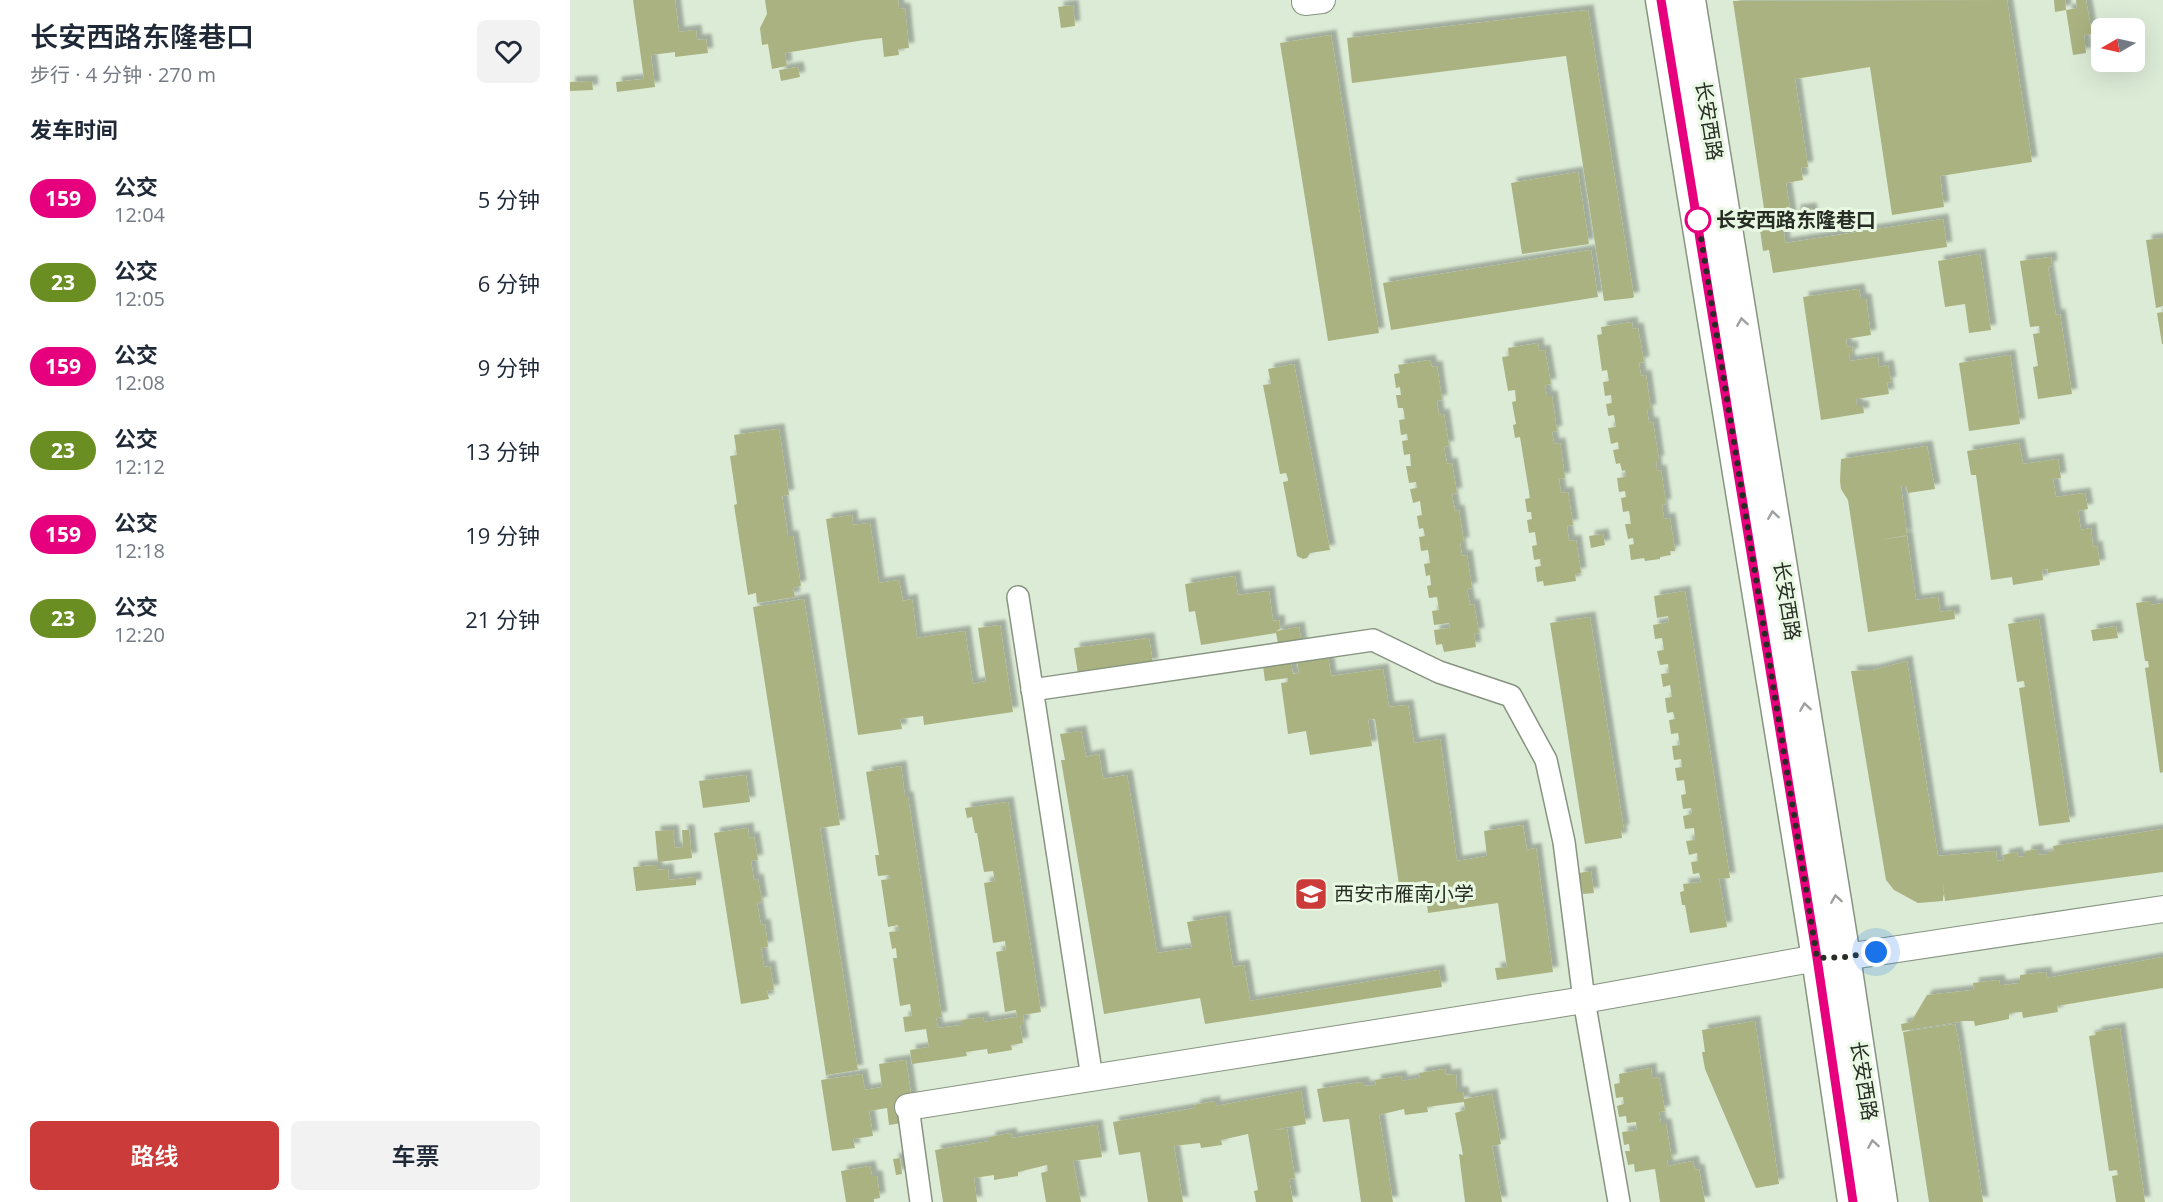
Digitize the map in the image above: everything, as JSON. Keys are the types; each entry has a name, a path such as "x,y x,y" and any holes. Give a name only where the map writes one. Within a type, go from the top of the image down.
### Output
{"main road":[{"name":"长安西路","path":"1661,0 1831,958 1882,1202"},
{"name":"长安西路","path":"1690,0 1831,958 1853,1202"}],"street":[{"path":"1018,597 1092,1078"},
{"path":"1032,690 1373,640 1439,672 1511,696 1546,760 1564,842 1584,1000 1619,1202"},
{"path":"921,1202 908,1107 1584,1000 1831,958 2163,909"}],"building":[{"path":"633,0 675,0 679,32 696,30 697,40 706,39 708,53 675,57 675,52 651,55 655,87 617,92 616,82 644,79"},
{"path":"765,0 898,0 899,8 905,9 909,48 898,49 899,55 884,57 882,38 864,40 785,53 787,66 772,69 768,44 762,45 760,28 767,14"},
{"path":"2007,0 2032,162 1940,176 1944,207 1892,215 1870,67 1795,79 1808,167 1801,168 1803,180 1786,183 1792,222 1783,223 1785,243 1943,219 1947,247 1773,273 1769,250 1763,251 1759,223 1766,222 1733,1"},
{"path":"2054,0 2065,0 2066,10 2055,12"},
{"path":"2076,0 2086,0 2091,34 2084,35 2086,53 2073,55 2066,10 2077,8"},
{"path":"1073,5 1075,26 1061,28 1058,7"},
{"path":"1588,10 1634,297 1604,301 1566,56 1352,83 1347,38"},
{"path":"1331,35 1379,333 1328,341 1280,43"},
{"path":"798,67 800,77 781,81 779,70"},
{"path":"592,81 593,90 570,91 570,82"},
{"path":"1578,172 1589,244 1522,254 1511,183"},
{"path":"1811,208 1813,219 1796,221 1795,210"},
{"path":"2163,238 2163,306 2156,308 2146,240"},
{"path":"1591,250 1598,297 1391,330 1383,283"},
{"path":"1980,254 1991,330 1969,333 1965,304 1945,307 1938,261"},
{"path":"2051,257 2052,266 2048,267 2056,315 2060,314 2072,394 2038,399 2033,367 2038,366 2033,334 2040,333 2039,326 2030,327 2020,261"},
{"path":"1859,289 1861,299 1866,299 1871,335 1846,339 1847,347 1852,346 1853,354 1849,354 1850,361 1878,357 1879,367 1888,365 1891,382 1887,383 1889,394 1856,399 1857,406 1863,406 1864,413 1821,420 1803,297"},
{"path":"2163,312 2163,344 2162,344 2157,313"},
{"path":"1632,322 1633,329 1638,328 1644,362 1639,363 1641,376 1646,375 1651,410 1647,410 1649,423 1653,422 1659,461 1656,461 1657,471 1661,470 1666,504 1662,505 1664,519 1670,518 1675,551 1670,551 1671,555 1660,557 1660,559 1645,561 1644,558 1631,560 1629,545 1634,544 1633,538 1628,539 1625,524 1631,524 1629,511 1623,512 1621,498 1626,497 1625,491 1619,492 1617,478 1626,477 1625,470 1622,471 1620,463 1616,464 1613,450 1619,449 1618,442 1611,444 1608,428 1616,427 1614,415 1608,416 1606,404 1612,403 1611,395 1605,396 1603,382 1609,381 1607,370 1602,371 1597,335 1602,334 1601,327"},
{"path":"1538,343 1539,351 1545,350 1551,384 1545,385 1547,396 1552,396 1557,431 1552,432 1554,444 1560,443 1565,478 1559,479 1561,493 1568,492 1573,525 1567,526 1569,541 1576,540 1581,573 1575,574 1576,581 1544,586 1543,581 1537,582 1535,567 1541,566 1540,559 1534,560 1532,546 1537,545 1535,532 1529,533 1527,520 1532,519 1531,512 1527,512 1525,499 1530,498 1520,437 1515,438 1513,425 1516,424 1512,402 1516,401 1515,390 1508,391 1502,357 1509,356 1508,348"},
{"path":"2010,355 2020,424 1969,431 1959,363"},
{"path":"1430,360 1432,367 1437,366 1442,400 1437,401 1439,415 1444,414 1449,446 1444,447 1447,464 1452,463 1457,493 1452,494 1455,511 1459,510 1464,543 1460,543 1462,556 1467,555 1472,588 1467,589 1470,605 1474,604 1479,633 1474,634 1476,647 1444,652 1442,644 1436,645 1434,630 1450,628 1449,623 1434,625 1432,611 1439,610 1437,597 1429,598 1427,586 1431,585 1430,575 1426,576 1424,564 1430,563 1428,550 1421,551 1419,537 1425,536 1423,528 1419,529 1417,516 1422,515 1420,501 1413,503 1410,489 1417,488 1416,482 1409,483 1406,466 1411,466 1410,454 1404,455 1402,441 1408,440 1407,434 1401,435 1399,420 1405,419 1403,408 1398,408 1396,395 1401,395 1400,387 1396,388 1394,374 1400,373 1398,365"},
{"path":"1294,364 1330,550 1310,553 1307,558 1303,559 1297,556 1283,482 1288,479 1286,473 1280,474 1263,385 1271,384 1268,369"},
{"path":"779,429 789,495 782,496 788,536 793,536 801,586 793,588 795,597 757,603 756,593 748,595 734,505 737,504 730,456 737,455 734,435"},
{"path":"2019,443 2023,464 2058,459 2061,478 2053,479 2056,497 2085,493 2088,509 2078,511 2081,530 2091,528 2093,547 2097,546 2100,565 2048,573 2048,569 2042,570 2043,580 2013,585 2012,577 1991,580 1976,475 1971,475 1967,451"},
{"path":"1927,446 1935,489 1908,493 1906,486 1901,486 1907,535 1880,540 1907,536 1916,600 1938,597 1940,612 1954,610 1955,619 1868,632 1848,500 1841,489 1841,459"},
{"path":"852,515 853,525 870,523 879,583 899,580 903,601 912,599 917,638 965,631 973,684 986,681 978,628 1000,625 1013,712 924,725 923,716 900,719 902,729 858,735 826,519"},
{"path":"1603,534 1605,545 1591,548 1589,536"},
{"path":"1235,576 1238,595 1269,591 1273,621 1279,620 1280,629 1276,631 1299,627 1302,645 1279,649 1276,633 1201,645 1195,611 1189,612 1185,584"},
{"path":"1685,591 1730,878 1719,879 1727,927 1690,933 1680,892 1684,891 1683,884 1701,882 1699,873 1693,874 1691,862 1698,861 1697,853 1689,855 1686,841 1695,840 1694,828 1685,829 1683,816 1692,814 1691,808 1683,809 1681,795 1686,794 1684,780 1677,781 1675,768 1682,767 1681,759 1674,760 1672,746 1680,745 1678,733 1671,734 1669,720 1675,719 1673,712 1667,713 1665,698 1672,697 1670,685 1663,687 1661,674 1669,673 1668,664 1660,665 1657,651 1664,650 1662,638 1655,639 1653,625 1669,622 1668,616 1657,618 1654,596"},
{"path":"804,599 840,825 820,828 858,1070 826,1075 753,607"},
{"path":"2151,601 2151,605 2163,603 2163,772 2160,773 2145,668 2149,667 2148,661 2145,661 2136,603"},
{"path":"1590,617 1624,830 1621,830 1622,838 1585,844 1550,623"},
{"path":"2039,619 2070,822 2039,826 2019,688 2025,687 2024,681 2017,682 2008,624"},
{"path":"2116,626 2118,638 2093,641 2091,630"},
{"path":"1149,638 1153,664 1078,674 1074,648"},
{"path":"1328,656 1331,676 1383,669 1389,707 1408,705 1414,743 1440,739 1457,861 1487,856 1484,831 1523,825 1527,850 1536,848 1553,972 1497,980 1495,968 1507,967 1498,903 1428,913 1424,881 1399,885 1375,719 1368,720 1372,746 1310,755 1306,731 1288,734 1281,683 1288,682 1288,678 1265,681 1263,666 1291,662 1293,674 1299,673 1297,660"},
{"path":"1907,661 1938,856 1996,851 1997,861 2004,860 2003,855 2017,852 2018,857 2026,856 2026,851 2038,849 2038,855 2049,854 2054,851 2053,846 2163,829 2163,872 1945,901 1943,884 1943,901 1918,903 1894,890 1886,880 1851,671 1873,670"},
{"path":"1081,731 1086,757 1099,754 1103,779 1127,775 1157,953 1192,948 1187,922 1225,916 1233,967 1244,965 1250,1001 1439,970 1442,987 1205,1024 1200,998 1104,1014 1061,760 1065,760 1060,734"},
{"path":"901,766 905,797 908,797 942,1017 936,1018 938,1028 962,1025 962,1020 983,1017 984,1022 1017,1017 1016,1010 1005,1012 996,952 1006,950 1005,941 993,943 984,883 995,881 993,871 984,872 977,833 975,833 972,817 967,818 965,808 1008,802 1041,1012 1023,1015 1024,1025 1020,1025 1023,1043 1011,1045 1012,1050 988,1054 987,1049 966,1052 967,1056 912,1064 910,1050 929,1047 926,1029 905,1032 903,1017 912,1016 910,1004 900,1006 893,958 897,958 896,948 892,949 889,932 899,931 898,925 888,927 881,880 890,879 889,875 878,876 875,855 879,855 866,772"},
{"path":"746,775 750,802 703,808 699,781"},
{"path":"748,828 749,838 754,837 758,860 751,861 754,880 758,879 762,902 757,903 761,925 765,924 768,947 761,948 764,967 770,966 774,990 767,991 769,999 741,1004 714,833"},
{"path":"673,830 675,848 683,847 682,830 689,830 692,858 658,862 655,831"},
{"path":"657,865 657,870 668,869 669,880 696,877 696,885 636,891 633,867"},
{"path":"1591,871 1594,893 1583,894 1579,873"},
{"path":"2163,957 2163,988 2057,1006 2058,1012 2023,1018 2022,1012 2009,1013 2009,1019 1975,1026 1974,1021 1964,1021 1902,1031 1901,1024 1911,1022 1927,995 1974,990 1973,983 1999,980 2000,985 2020,983 2020,975 2046,972 2047,978"},
{"path":"1755,1021 1779,1184 1756,1188 1705,1069 1702,1052 1705,1052 1702,1030"},
{"path":"1955,1024 1983,1202 1929,1202 1903,1032"},
{"path":"2120,1028 2145,1202 2116,1202 2112,1176 2118,1175 2117,1170 2109,1171 2089,1036 2096,1035 2096,1032"},
{"path":"906,1060 915,1121 889,1125 887,1108 869,1111 873,1136 853,1139 855,1148 832,1151 821,1080 862,1074 865,1090 882,1087 879,1064"},
{"path":"1651,1068 1652,1079 1659,1077 1665,1111 1659,1112 1661,1124 1666,1124 1672,1160 1667,1160 1668,1166 1693,1161 1695,1170 1699,1169 1705,1202 1660,1202 1655,1169 1635,1172 1634,1164 1628,1165 1625,1151 1630,1151 1629,1144 1624,1145 1622,1132 1637,1130 1636,1122 1627,1123 1626,1116 1619,1117 1617,1106 1624,1104 1623,1097 1616,1098 1614,1084 1620,1083 1619,1074"},
{"path":"1445,1069 1446,1075 1456,1074 1457,1092 1463,1092 1464,1099 1492,1094 1501,1144 1492,1146 1502,1202 1465,1202 1459,1154 1463,1155 1455,1113 1465,1110 1464,1102 1427,1107 1428,1112 1405,1115 1404,1109 1379,1115 1393,1202 1361,1202 1349,1119 1323,1122 1317,1089 1364,1082 1364,1086 1376,1085 1375,1080 1401,1076 1402,1081 1420,1078 1419,1073"},
{"path":"1301,1091 1306,1124 1273,1130 1287,1129 1295,1178 1289,1179 1293,1202 1256,1202 1254,1191 1258,1190 1248,1134 1221,1140 1222,1145 1201,1148 1200,1143 1174,1146 1183,1202 1148,1202 1140,1152 1119,1155 1113,1122 1195,1108 1194,1105 1215,1101 1215,1106"},
{"path":"1097,1125 1102,1157 1073,1161 1081,1202 1046,1202 1041,1173 1048,1171 1047,1165 1018,1172 1018,1176 994,1180 994,1175 974,1178 977,1202 943,1202 935,1150 990,1141 990,1137 1011,1133 1012,1138"},
{"path":"900,1158 902,1174 896,1175 893,1159"},
{"path":"870,1166 872,1176 877,1176 880,1198 874,1199 874,1202 846,1202 841,1171"}],"bus line":[{"name":"159","path":"1661,0 1817,958 1853,1202"}],"place":[{"name":"长安西路东隆巷口","path":"1698,220"},
{"name":"西安市雁南小学","path":"1311,894"}],"route":[{"path":"1698,220 1817,958 1845,957 1876,952"}]}
